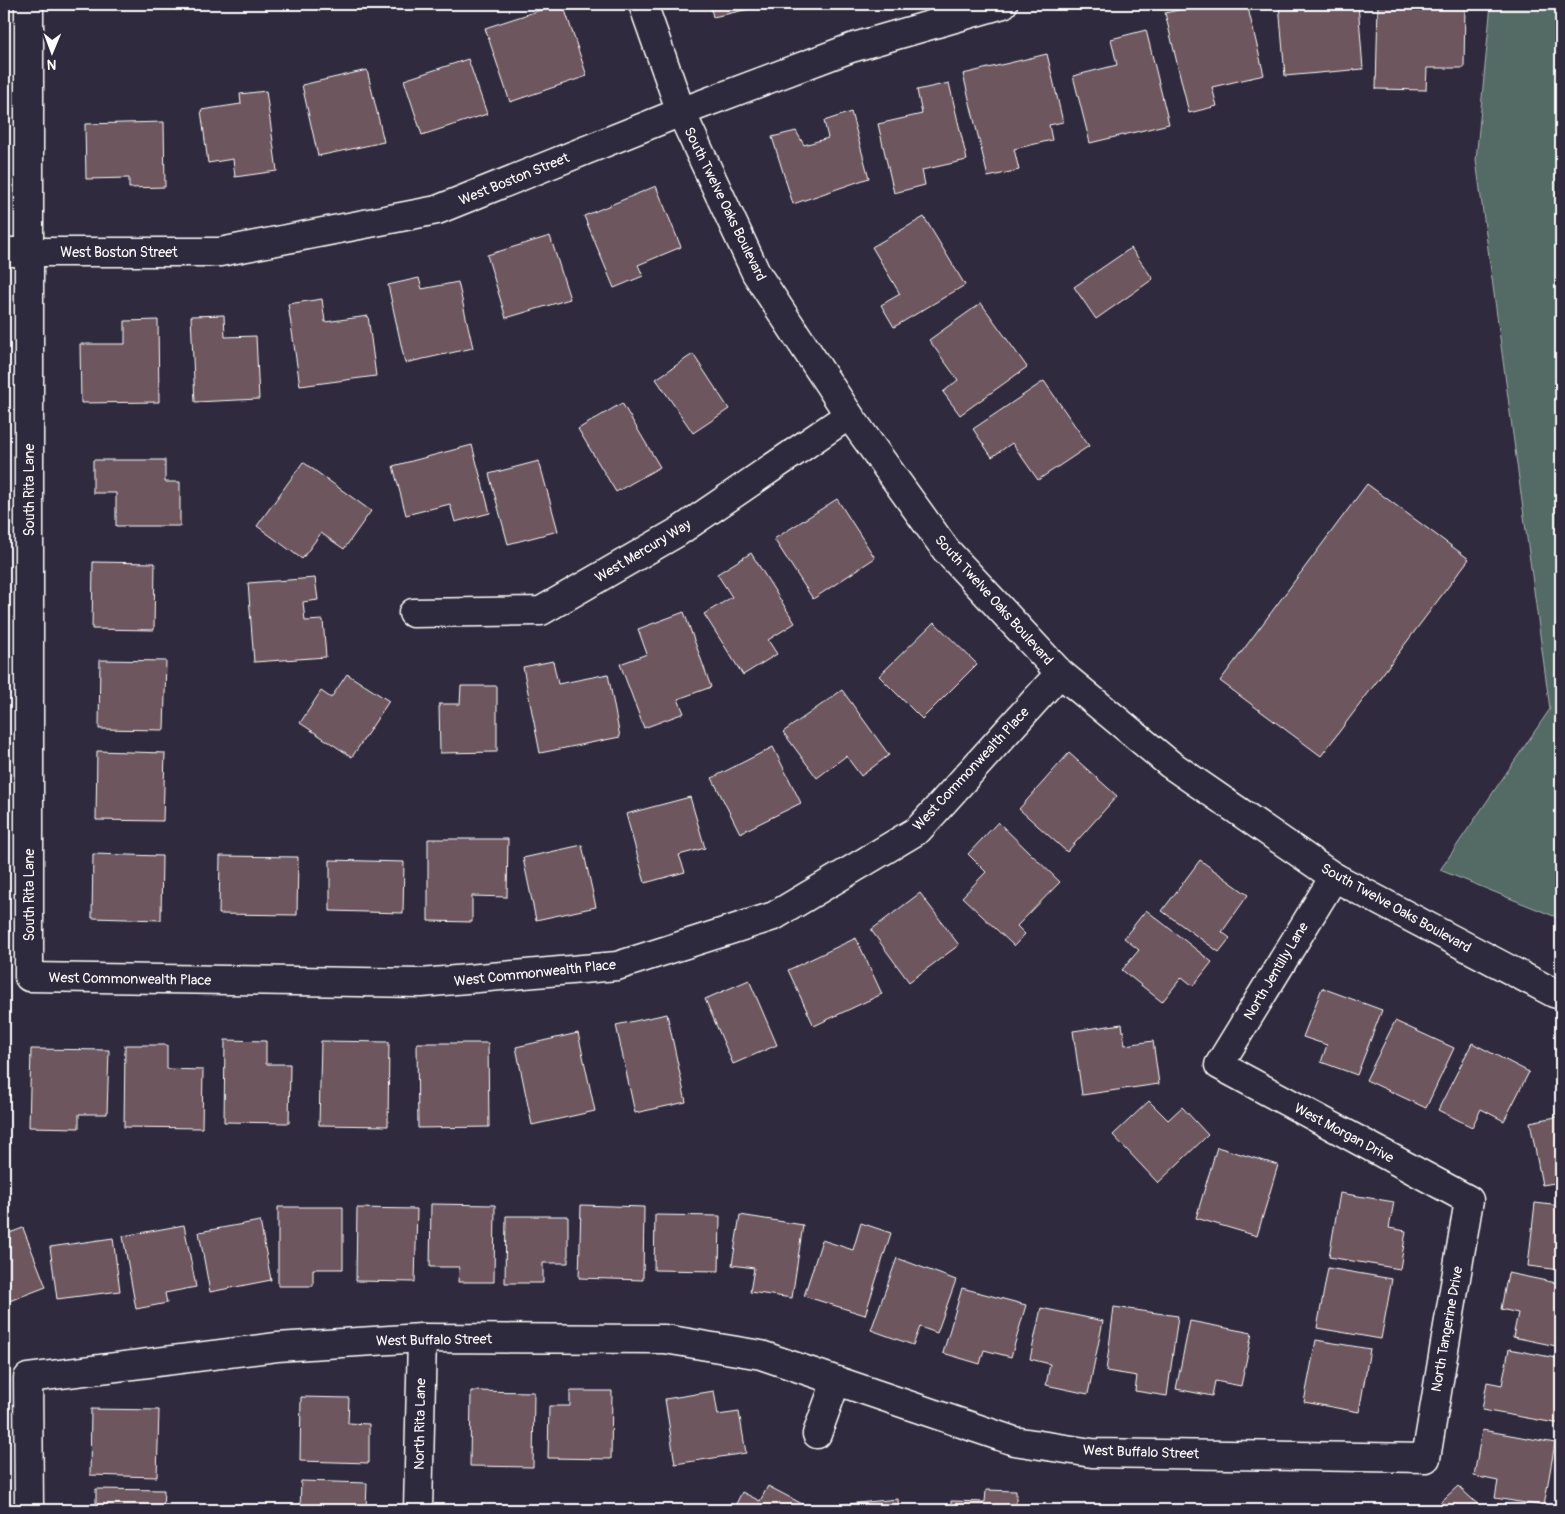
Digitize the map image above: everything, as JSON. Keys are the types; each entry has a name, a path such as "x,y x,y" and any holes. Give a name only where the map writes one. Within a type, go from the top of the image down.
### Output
{"street":[{"name":"South Rita Lane","path":"28,4 16,252 29,977"},
{"name":"South Twelve Oaks Boulevard","path":"643,4 681,112 756,273 849,415 946,550 1060,673 1170,764 1334,877 1561,995"},
{"name":"West Boston Street","path":"16,252 220,252 437,210 681,112 851,48 1003,4"},
{"name":"West Mercury Way","path":"413,612 541,611 678,532 849,415"},
{"name":"West Commonwealth Place","path":"29,977 421,983 617,966 774,916 918,830 1060,673"},
{"name":"North Jentilly Lane","path":"1219,1065 1334,877"},
{"name":"West Morgan Drive","path":"1219,1065 1469,1200"},
{"name":"North Tangerine Drive","path":"1426,1458 1469,1200"},
{"name":"West Buffalo Street","path":"30,1510 28,1378 277,1347 422,1338 665,1339 761,1355 1014,1441 1092,1452 1426,1458"},
{"name":"North Rita Lane","path":"418,1510 422,1338"},
{"path":"817,1434 836,1380"}],"green space":[{"path":"1491,4 1561,4 1561,919 1440,870 1550,709 1476,160"}],"building":[{"path":"80,4 157,4 157,7 80,8"},
{"path":"563,4 587,76 510,102 485,28"},
{"path":"710,4 772,4 713,17"},
{"path":"1205,4 1247,4 1264,75 1212,87 1217,106 1189,113 1165,13"},
{"path":"1279,4 1358,4 1363,69 1285,76"},
{"path":"1378,4 1465,4 1464,68 1427,68 1426,90 1376,89"},
{"path":"1146,30 1169,124 1090,143 1073,76 1117,65 1111,39"},
{"path":"1047,54 1063,122 1049,125 1052,140 1014,149 1019,170 988,177 963,74"},
{"path":"468,59 487,114 422,135 404,80"},
{"path":"367,70 384,142 318,156 302,85"},
{"path":"949,83 967,160 922,170 925,185 894,193 878,124 922,114 917,90"},
{"path":"266,91 277,171 235,177 233,159 208,163 201,110 241,104 240,94"},
{"path":"851,112 869,178 793,204 772,137 796,131 804,145 828,138 824,121"},
{"path":"164,122 165,187 129,188 129,178 86,179 85,124"},
{"path":"656,186 681,247 638,265 643,276 614,288 584,216"},
{"path":"924,217 965,285 894,327 881,305 900,294 872,247"},
{"path":"550,236 570,299 506,318 487,255"},
{"path":"1131,248 1153,279 1096,319 1074,287"},
{"path":"419,278 422,289 458,282 473,348 405,363 388,285"},
{"path":"322,299 325,322 368,316 376,376 300,386 288,304"},
{"path":"981,303 1027,367 960,415 943,392 958,380 929,340"},
{"path":"224,315 225,337 256,336 259,399 195,402 191,316"},
{"path":"158,320 159,402 81,403 80,344 125,344 125,321"},
{"path":"693,354 729,409 693,433 656,379"},
{"path":"1044,381 1089,446 1038,480 1012,443 992,457 973,429"},
{"path":"622,403 660,467 616,492 578,429"},
{"path":"472,445 490,513 455,522 450,504 406,515 393,466"},
{"path":"93,460 165,460 165,482 180,482 180,526 116,526 116,493 93,493"},
{"path":"539,461 558,531 508,544 489,474"},
{"path":"303,462 371,511 344,549 321,533 302,559 257,526"},
{"path":"1367,484 1469,559 1321,756 1220,681"},
{"path":"837,499 875,558 813,599 774,539"},
{"path":"751,553 795,623 768,640 777,654 743,675 704,614 732,597 717,574"},
{"path":"93,562 155,563 154,630 92,629"},
{"path":"315,578 318,600 303,602 305,621 323,620 326,657 254,662 248,583"},
{"path":"684,612 711,687 678,699 684,713 644,728 620,664 647,654 638,629"},
{"path":"934,622 977,664 922,719 879,676"},
{"path":"100,660 166,661 164,730 99,729"},
{"path":"553,661 558,684 608,674 620,737 540,753 523,667"},
{"path":"347,674 389,701 352,757 300,723 321,691 331,698"},
{"path":"461,686 497,686 497,752 440,753 439,704 460,704"},
{"path":"842,690 889,755 861,776 846,756 817,778 783,732"},
{"path":"773,747 801,803 740,833 712,778"},
{"path":"97,751 165,753 163,821 96,820"},
{"path":"1069,753 1117,796 1067,852 1019,809"},
{"path":"690,797 705,848 679,855 685,872 645,883 626,814"},
{"path":"998,822 1060,882 1017,926 1025,934 1014,946 962,897 986,872 968,854"},
{"path":"428,839 508,839 507,897 472,896 472,922 428,921"},
{"path":"582,845 596,907 536,920 523,858"},
{"path":"93,854 162,856 161,920 92,918"},
{"path":"220,856 298,857 297,915 219,914"},
{"path":"330,860 404,862 403,913 330,911"},
{"path":"1200,860 1248,895 1222,932 1230,938 1219,952 1162,911"},
{"path":"920,893 959,945 909,982 871,930"},
{"path":"1146,910 1212,962 1193,986 1182,977 1162,1002 1122,970 1139,950 1124,938"},
{"path":"856,938 882,994 814,1026 788,970"},
{"path":"749,980 777,1045 733,1064 705,999"},
{"path":"1322,988 1382,1010 1357,1075 1321,1062 1327,1045 1303,1037"},
{"path":"667,1014 686,1102 635,1113 616,1025"},
{"path":"1395,1021 1454,1048 1426,1108 1366,1080"},
{"path":"1122,1024 1125,1045 1153,1041 1159,1084 1082,1095 1073,1031"},
{"path":"578,1033 595,1111 532,1125 516,1047"},
{"path":"225,1040 266,1041 266,1064 290,1064 289,1123 224,1122"},
{"path":"321,1041 389,1042 388,1126 319,1125"},
{"path":"417,1043 488,1043 489,1127 418,1128"},
{"path":"1472,1043 1529,1072 1504,1121 1481,1109 1472,1127 1438,1110"},
{"path":"125,1045 167,1045 167,1069 203,1070 202,1128 124,1127"},
{"path":"31,1049 109,1050 107,1114 79,1114 79,1128 29,1127"},
{"path":"1149,1101 1168,1120 1182,1107 1208,1135 1158,1183 1113,1135"},
{"path":"1561,1116 1561,1182 1542,1185 1530,1122"},
{"path":"1217,1147 1278,1165 1257,1236 1196,1218"},
{"path":"1340,1193 1394,1202 1389,1228 1406,1231 1400,1269 1329,1257"},
{"path":"1535,1203 1561,1206 1561,1270 1528,1266"},
{"path":"431,1204 495,1205 494,1282 458,1282 459,1267 430,1267"},
{"path":"581,1205 644,1207 643,1280 579,1278"},
{"path":"278,1207 343,1207 343,1269 313,1269 313,1286 278,1286"},
{"path":"357,1208 417,1209 415,1282 356,1281"},
{"path":"655,1215 720,1216 719,1271 654,1270"},
{"path":"740,1215 803,1225 792,1298 750,1292 754,1268 732,1265"},
{"path":"506,1216 568,1216 568,1263 543,1263 543,1283 505,1283"},
{"path":"260,1221 271,1280 210,1292 199,1232"},
{"path":"861,1223 891,1233 865,1315 804,1296 822,1240 853,1250"},
{"path":"184,1225 196,1287 165,1293 167,1303 136,1309 123,1236"},
{"path":"23,1228 46,1287 4,1303 4,1235"},
{"path":"113,1238 120,1291 57,1299 50,1247"},
{"path":"897,1258 956,1280 937,1333 920,1327 913,1345 871,1330"},
{"path":"1328,1268 1392,1279 1381,1339 1317,1328"},
{"path":"1508,1273 1561,1284 1561,1347 1513,1337 1518,1313 1501,1309"},
{"path":"962,1288 1026,1305 1011,1357 984,1350 980,1364 943,1353"},
{"path":"1114,1307 1178,1316 1167,1396 1135,1391 1137,1376 1106,1371"},
{"path":"1041,1308 1103,1321 1088,1394 1046,1385 1050,1364 1030,1359"},
{"path":"1190,1321 1252,1333 1241,1386 1215,1381 1212,1396 1176,1389"},
{"path":"1316,1340 1370,1349 1359,1412 1304,1402"},
{"path":"1509,1349 1561,1359 1561,1424 1482,1410 1487,1382 1502,1385"},
{"path":"471,1391 534,1392 533,1467 470,1466"},
{"path":"570,1391 612,1391 611,1459 548,1458 549,1406 570,1406"},
{"path":"714,1391 718,1415 739,1412 746,1453 675,1464 665,1399"},
{"path":"301,1397 349,1398 348,1423 369,1424 369,1463 300,1461"},
{"path":"91,1409 159,1410 157,1477 90,1475"},
{"path":"1482,1430 1555,1443 1544,1506 1495,1498 1498,1481 1474,1476"},
{"path":"301,1481 367,1483 366,1510 300,1510"},
{"path":"768,1486 808,1507 806,1510 733,1510 742,1492 760,1501"},
{"path":"1458,1486 1484,1510 1432,1510"},
{"path":"96,1489 164,1490 163,1510 96,1510"},
{"path":"986,1490 1016,1491 1016,1510 951,1510 951,1501 985,1502"},
{"path":"898,1499 899,1510 838,1510 837,1505"},
{"path":"1034,1506 1099,1507 1099,1510 1034,1510"},
{"path":"1121,1507 1185,1508 1185,1510 1120,1510"},
{"path":"1196,1507 1229,1507 1228,1510 1196,1510"},
{"path":"1294,1508 1334,1509 1334,1510 1294,1510"}]}
